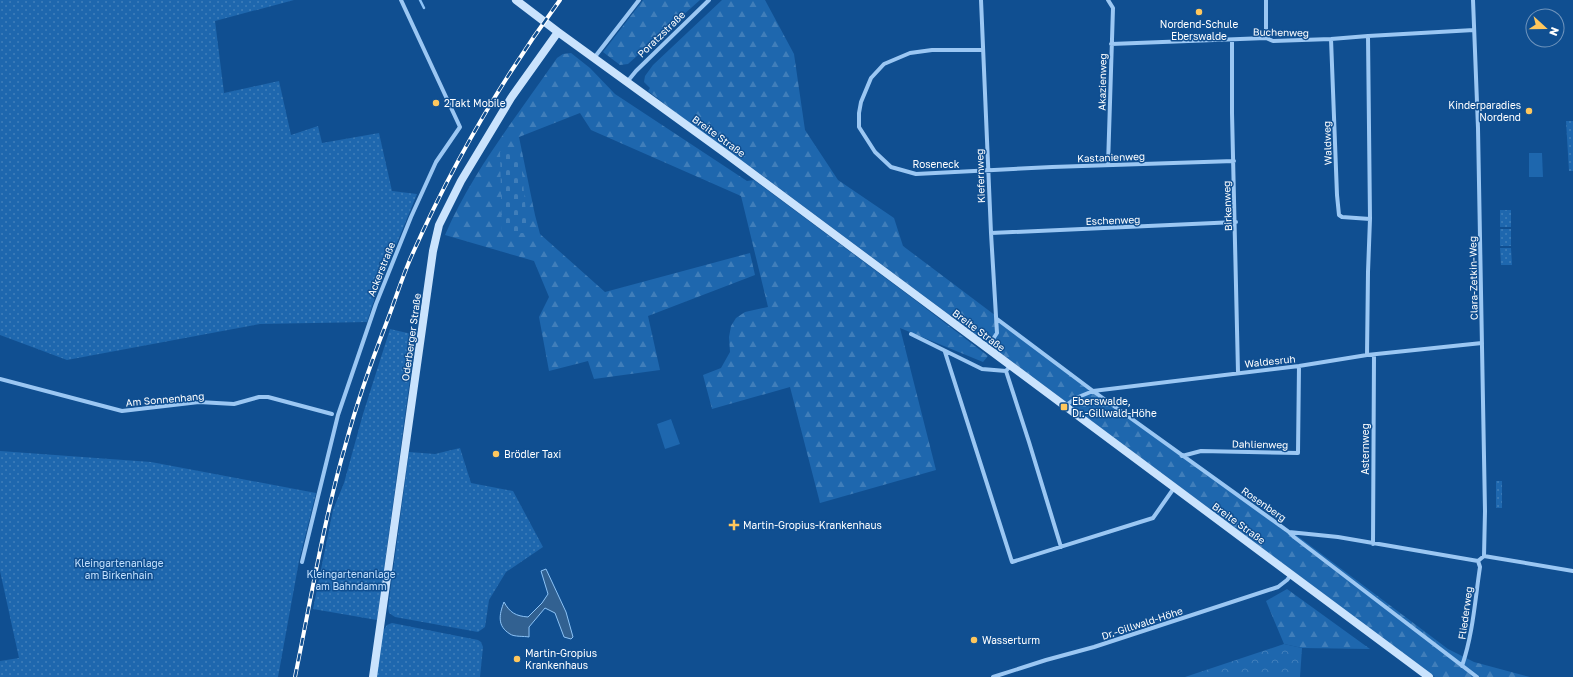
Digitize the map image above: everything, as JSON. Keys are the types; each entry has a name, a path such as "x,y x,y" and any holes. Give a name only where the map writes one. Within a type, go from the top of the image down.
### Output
{"main road":[{"name":"Breite Straße","path":"516,0 725,153 986,348 1008,368 1064,406 1429,677"},
{"name":"Oderberger Straße","path":"373,677 433,251 439,225 462,181 511,98 558,32"}],"street":[{"name":"Ackerstraße","path":"302,562 338,415 376,304 411,217 436,162 460,127 401,0"},
{"path":"594,58 639,0"},
{"name":"Poratzstraße","path":"627,82 636,71 709,0"},
{"name":"Kiefernweg","path":"981,0 990,233 997,319 997,333 986,348"},
{"name":"Akazienweg","path":"1108,0 1113,8 1108,165"},
{"path":"1266,0 1266,38"},
{"name":"Clara-Zetkin-Weg","path":"1473,0 1478,128 1485,511 1484,556"},
{"name":"Buchenweg","path":"1111,44 1266,38 1273,41 1331,39 1474,30"},
{"path":"1367,355 1370,219 1368,36"},
{"name":"Waldweg","path":"1331,39 1339,215 1342,218 1370,219"},
{"name":"Birkenweg","path":"1232,40 1238,372"},
{"name":"Roseneck","path":"983,50 932,50 910,53 884,64 871,78 861,102 859,126 874,152 891,167 901,171 916,174 988,171"},
{"name":"Kastanienweg","path":"988,171 1234,161"},
{"name":"Eschenweg","path":"990,233 1236,222"},
{"name":"Rosenberg","path":"997,319 1182,456 1289,532 1338,538 1478,561"},
{"path":"911,334 982,369 1008,368 1061,547"},
{"name":"Waldesruh","path":"1064,406 1076,398 1093,391 1238,372 1299,366 1367,355 1482,343"},
{"path":"946,352 1012,562 1153,518 1174,488"},
{"name":"Asternweg","path":"1373,544 1374,355"},
{"name":"Dahlienweg","path":"1182,456 1202,451 1298,453 1299,366"},
{"name":"Am Sonnenhang","path":"0,378 122,411 199,402 234,404 259,397 268,397 332,414"},
{"path":"1289,532 1477,677"},
{"path":"1478,561 1484,556 1573,571"},
{"name":"Fliederweg","path":"1462,666 1469,647 1472,628 1480,567 1478,561"},
{"name":"Dr.-Gillwald-Höhe","path":"993,677 1046,660 1094,647 1278,587 1292,574"}],"green space":[{"path":"0,0 294,0 215,21 224,93 279,81 291,135 318,126 322,143 379,133 392,191 417,194 375,297 367,322 260,324 67,360 0,335"},
{"path":"643,0 700,0 628,64 620,65 603,52"},
{"path":"722,0 765,0 794,54 805,130 838,180 894,218 903,246 1101,395 1299,537 1448,649 1474,662 1530,677 1435,677 648,91 650,88 644,82 645,76 653,65"},
{"path":"571,53 590,68 615,94 747,181 754,180 988,356 983,362 900,328 936,470 820,503 790,387 712,409 703,375 721,368 730,352 729,337 731,326 736,318 745,312 768,307 741,196 591,130 580,113 519,137 540,234 605,292 750,253 755,275 648,316 660,370 594,379 588,361 549,371 539,317 549,297 534,261 445,235 456,211 482,165 557,58 563,54"},
{"path":"1566,121 1573,121 1573,171 1569,171"},
{"path":"500,152 520,152 528,233 502,233"},
{"path":"1529,153 1542,153 1543,177 1529,177"},
{"path":"1500,210 1511,210 1511,227 1500,227"},
{"path":"1500,229 1511,229 1511,246 1500,246"},
{"path":"1500,248 1511,248 1512,265 1501,265"},
{"name":"Kleingartenanlage am Bahndamm","path":"390,329 416,335 377,620 313,609 333,510 344,483 363,414"},
{"path":"671,419 680,444 665,449 657,424"},
{"path":"460,448 471,483 513,491 543,547 506,572 489,600 485,627 478,632 395,617 389,613 388,608 409,452 435,454"},
{"name":"Kleingartenanlage am Birkenhain","path":"0,451 151,462 316,493 299,561 278,677 0,677 0,661 19,658 0,571"},
{"path":"1496,481 1502,481 1502,508 1496,508"},
{"path":"1287,589 1370,649 1302,648 1284,644 1266,601"},
{"path":"392,623 478,640 481,642 483,647 480,677 376,677 382,632 387,625"},
{"path":"1284,644 1302,648 1300,677 1185,677"}],"shaded area":[{"path":"546,569 566,612 573,637 571,639 564,637 555,613 545,608 529,627 529,637 512,635 506,631 501,624 500,616 504,602 514,613 520,616 528,617 542,603 548,594 541,571"}],"waterway":[{"path":"420,0 424,8"}],"railway":[{"path":"295,677 324,530 338,472 364,383 405,272 427,221 479,123 518,61 560,0"}],"place":[{"name":"Nordend-Schule Eberswalde","path":"1199,12"},
{"name":"2Takt Mobile","path":"436,103"},
{"name":"Kinderparadies Nordend","path":"1529,111"},
{"name":"Eberswalde, Dr.-Gillwald-Höhe","path":"1064,407"},
{"name":"Brödler Taxi","path":"496,454"},
{"name":"Martin-Gropius-Krankenhaus","path":"734,525"},
{"name":"Wasserturm","path":"974,640"},
{"name":"Martin-Gropius Krankenhaus","path":"517,659"}]}
